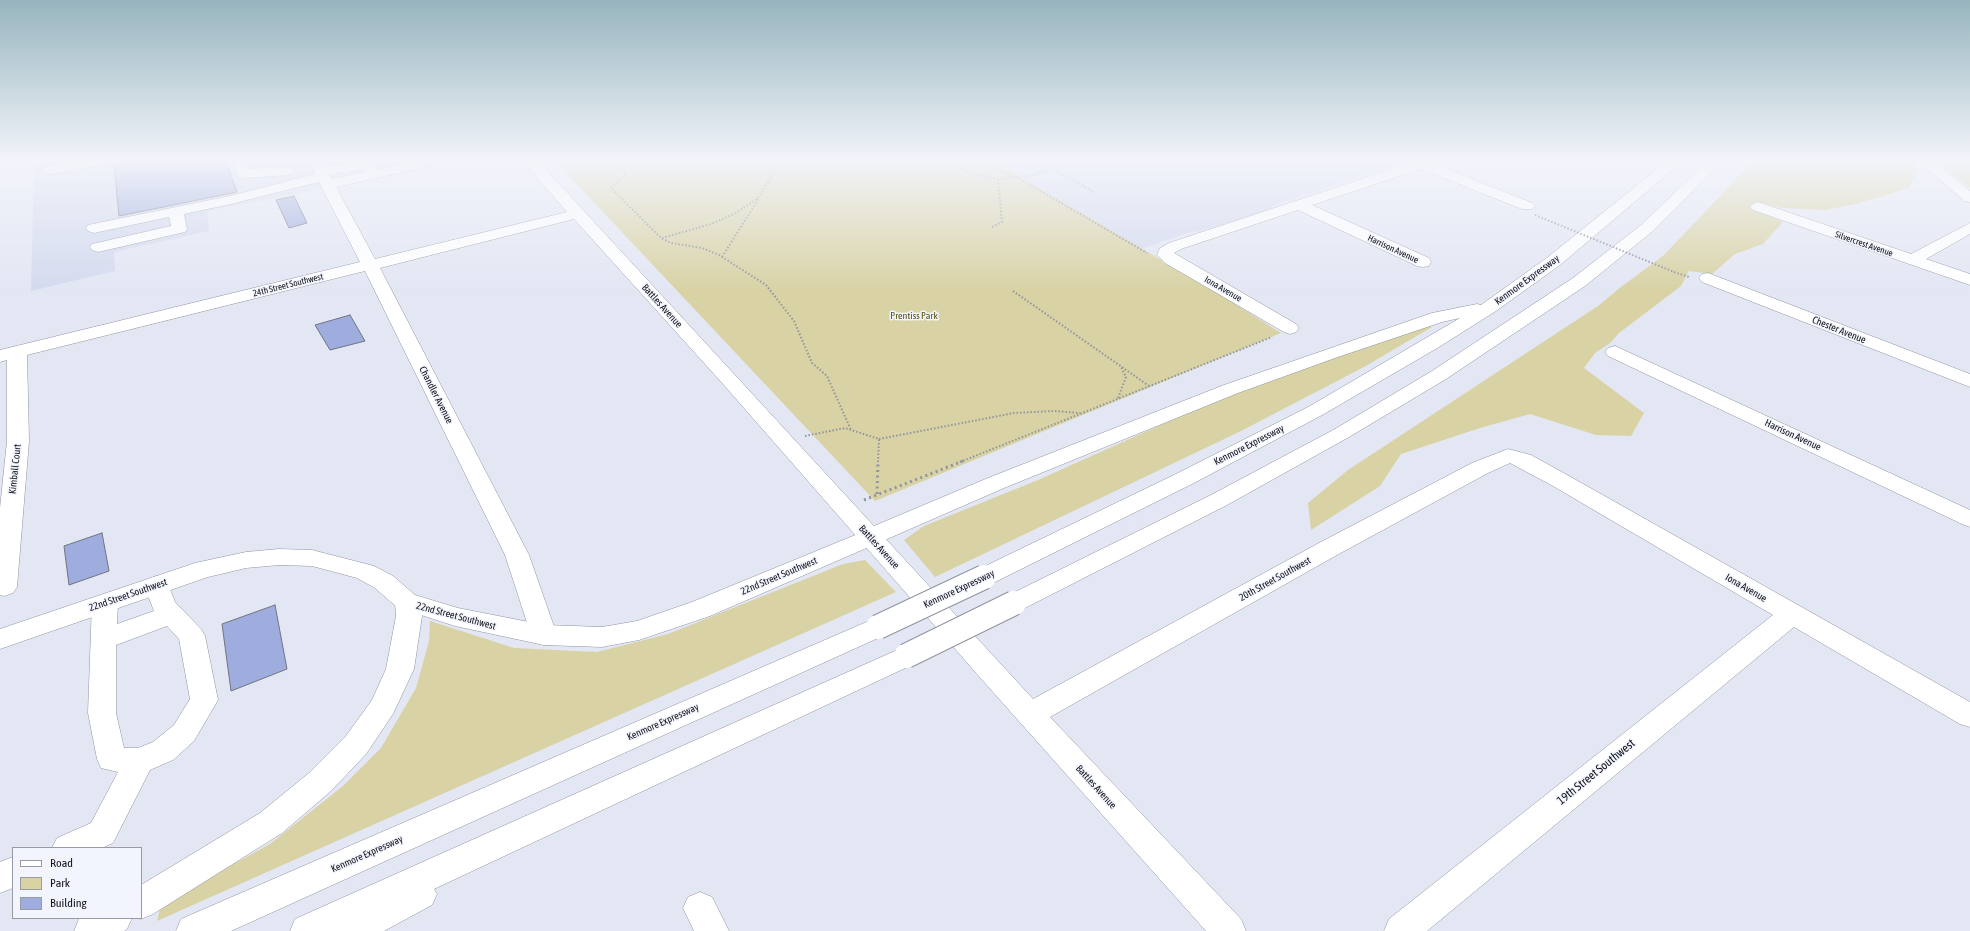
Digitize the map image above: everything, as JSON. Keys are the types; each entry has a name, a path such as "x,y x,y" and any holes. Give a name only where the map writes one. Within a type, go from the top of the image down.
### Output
{"main road":[{"path":"94,228 209,204"},
{"name":"Chandler Avenue","path":"338,204 517,555 544,635"},
{"name":"Battles Avenue","path":"569,204 1030,714 1229,931"},
{"path":"1517,204 1531,211"},
{"name":"Kenmore Expressway","path":"193,931 878,627 1186,478 1318,410 1490,307 1554,261 1623,204"},
{"path":"307,931 906,656 1219,500 1342,433 1439,375 1510,329 1579,282 1604,260 1647,228 1671,204"},
{"name":"Iona Avenue","path":"1284,332 1165,255 1166,251 1172,247 1299,205"},
{"name":"Harrison Avenue","path":"1299,205 1423,262"},
{"name":"Silvercrest Avenue","path":"1758,207 1970,280"},
{"path":"98,247 179,229 176,211"},
{"name":"24th Street Southwest","path":"8,354 577,214"},
{"path":"1912,260 1970,228"},
{"name":"Chester Avenue","path":"1708,278 1970,381"},
{"name":"22nd Street Southwest","path":"0,639 204,569 246,560 279,557 312,558 365,572 384,582 408,603 425,606 455,617 544,635 563,637 602,637 639,630 701,609 1003,480 1231,389 1438,317 1490,307"},
{"name":"Harrison Avenue","path":"1615,352 1970,519"},
{"name":"Kimball Court","path":"4,587 18,441 8,354"},
{"name":"20th Street Southwest","path":"1030,714 1328,549 1480,468 1508,456 1523,460"},
{"name":"Iona Avenue","path":"1523,460 1970,716"},
{"path":"105,602 102,713 112,759 139,761 163,751 184,733 204,700 192,636 164,606 157,585"},
{"path":"142,902 271,823 320,782 356,745 383,706 400,669 409,616 408,603"},
{"path":"103,639 172,614"},
{"name":"19th Street Southwest","path":"1401,931 1792,614"},
{"path":"70,847 102,833 139,761"},
{"path":"350,931 621,786"},
{"path":"0,878 12,872"},
{"path":"91,931 113,919"}],"path":[{"path":"627,204 661,238 671,243 702,248 722,257 766,285 794,321 812,363 828,376 851,430"},
{"path":"661,238 711,224 734,214 749,204"},
{"path":"722,257 756,204"},
{"path":"992,227 1002,222 1000,204"},
{"path":"1064,204 1154,257"},
{"path":"1531,211 1674,272"},
{"path":"1013,291 1149,386"},
{"path":"846,510 876,494 1284,332"},
{"path":"1118,398 1126,377 1120,366"},
{"path":"787,444 807,435 845,428 879,439 1014,413 1054,411 1081,413"},
{"path":"876,494 879,439"}],"shaded area":[{"path":"33,204 241,204 207,211 209,231 114,252 115,271 31,291"},
{"path":"1065,204 1277,204 1269,210 1200,231 1187,233 1140,249"}],"green space":[{"name":"Prentiss Park","path":"596,204 1067,204 1221,295 1281,333 875,501"},
{"path":"1712,204 1754,204 1750,207 1783,222 1763,244 1735,254 1712,274 1689,271 1681,286 1619,333 1610,343 1595,353 1584,368 1644,413 1631,436 1596,435 1530,414 1480,428 1401,454 1380,486 1311,530 1308,503 1348,470 1598,306 1664,255"},
{"path":"1767,204 1854,204 1826,210 1782,208"},
{"path":"1426,324 1432,327 1364,367 1239,432 935,577 904,540 924,526 1038,480 1203,406"},
{"path":"865,560 896,592 157,921 161,904 270,844 343,786 381,748 416,688 429,641 430,621 514,648 597,652 668,634 843,564"}],"building":[{"path":"118,204 176,204 119,216"},
{"path":"278,204 298,204 307,223 289,228"},
{"path":"350,315 365,341 330,350 315,325"},
{"path":"102,533 109,571 69,585 64,546"},
{"path":"275,605 287,669 231,691 222,624"}]}
